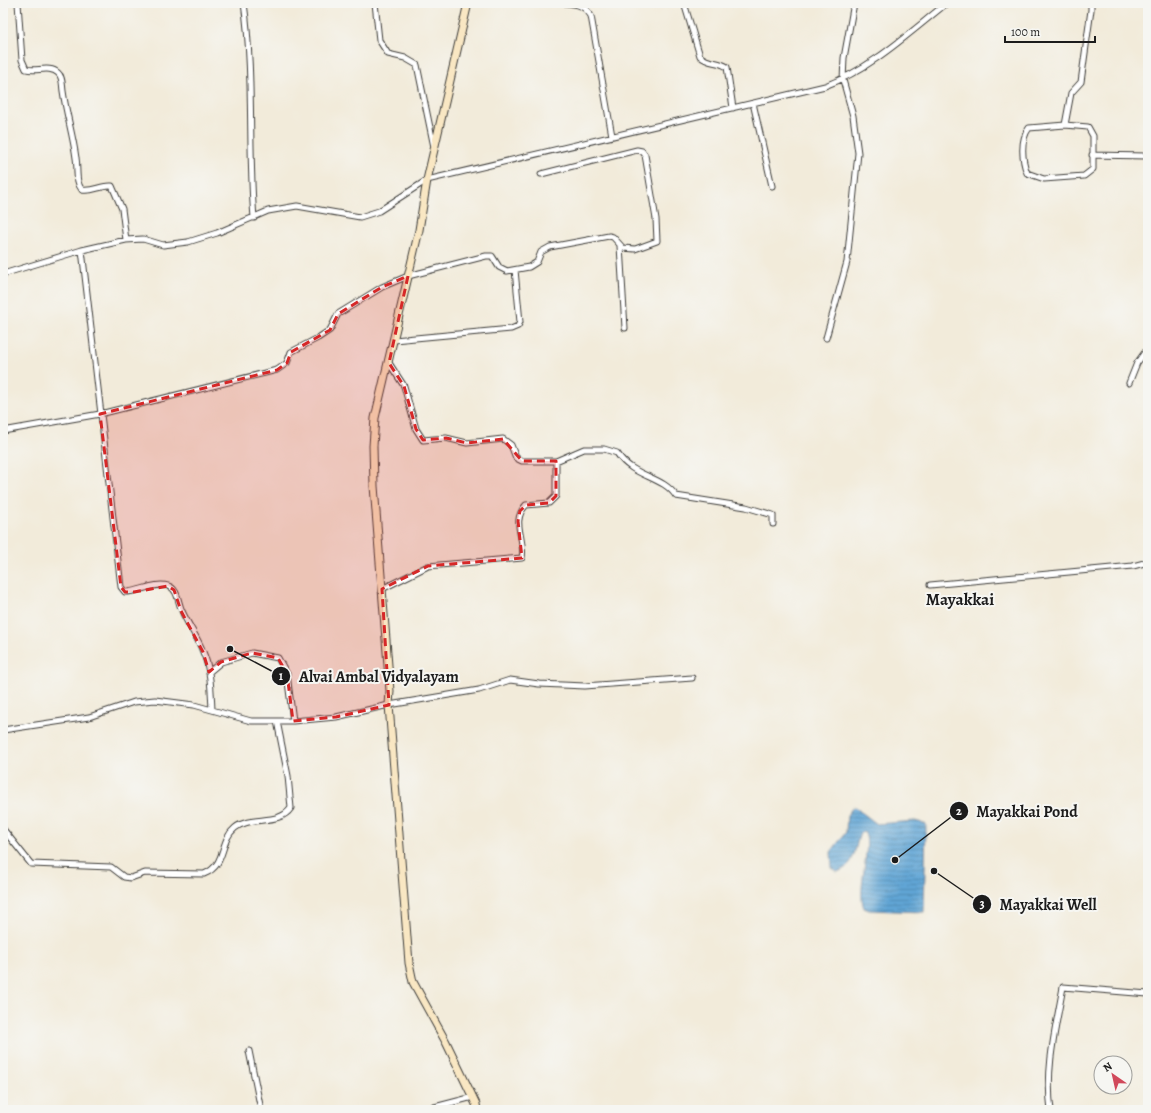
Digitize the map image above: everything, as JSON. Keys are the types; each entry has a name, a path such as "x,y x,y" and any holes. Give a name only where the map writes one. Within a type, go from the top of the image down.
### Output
{"street":[{"path":"18,3 22,60 26,69 33,71 51,69 58,73 62,78 66,112 76,157 78,185 82,190 89,191 106,185 112,186 122,209 126,240"},
{"path":"244,3 250,68 251,180 254,218"},
{"path":"374,3 379,40 388,54 405,58 417,65 435,150"},
{"path":"468,3 427,180 419,230 375,418 373,446 374,486 390,691 389,705 408,963 413,982 446,1042 473,1097 477,1110"},
{"path":"566,3 576,4 586,8 591,16 612,136"},
{"path":"684,3 700,56 705,61 723,64 727,67 733,108"},
{"path":"826,338 847,262 858,153 853,116 842,80 844,58 854,3"},
{"path":"3,274 82,250 126,240 143,239 163,245 188,242 217,233 268,211 297,206 360,217 379,211 427,180 825,86 842,80 870,64 947,3"},
{"path":"1065,124 1071,93 1081,82 1091,3"},
{"path":"753,103 772,186"},
{"path":"1065,124 1088,127 1093,136 1092,155 1093,169 1084,176 1044,179 1027,173 1024,164 1024,135 1029,128 1065,124"},
{"path":"3,431 100,414 277,370 287,363 291,352 330,330 338,314 382,287 408,276 486,256 492,256 500,267 508,271 515,270 529,267 537,262 542,252 550,247 609,236 613,238 620,246 635,250 653,244 658,239 645,155 642,151 637,150 616,154 541,174"},
{"path":"1092,155 1147,156 1148,158"},
{"path":"620,246 625,328"},
{"path":"82,250 121,587 125,592 134,592 160,585 168,586 174,590 182,611 203,652 209,672 212,710"},
{"path":"394,340 511,329 518,326 520,322 515,270"},
{"path":"1129,384 1138,363 1148,348"},
{"path":"389,363 404,386 416,429 423,440 446,438 467,443 503,439 511,445 516,458 522,461 556,460 584,450 604,449 617,453 622,462 638,472 670,487 676,496 746,507 772,515 772,524"},
{"path":"382,589 428,566 522,558 518,521 520,511 526,505 549,503 556,496 556,460"},
{"path":"930,585 1133,566 1148,562"},
{"path":"209,672 221,662 252,653 278,658 286,674 292,721"},
{"path":"3,730 89,716 134,702 155,700 194,705 251,721 292,721 336,718 389,705 479,690 510,680 539,684 585,686 692,678"},
{"path":"3,829 31,864 111,867 124,877 130,878 145,873 204,874 210,872 217,867 230,832 236,826 246,822 282,816 291,808 288,776 277,721"},
{"path":"1051,1110 1049,1098 1050,1069 1063,987 1148,994"},
{"path":"249,1051 261,1110"},
{"path":"423,1110 473,1097"}],"highlighted area":[{"path":"408,276 389,363 404,386 416,429 423,440 446,438 467,443 503,439 522,461 556,461 556,496 549,503 526,505 520,511 518,521 522,558 428,566 382,589 389,705 336,717 293,721 287,674 278,658 252,653 221,662 209,672 203,652 181,611 174,590 168,586 134,592 125,592 121,587 100,414 277,370 287,363 291,352 330,330 338,314 382,287"}],"water":[{"path":"853,807 877,824 915,821 926,824 924,912 869,910 864,908 862,890 867,846 864,832 860,833 853,856 848,866 837,872 832,868 831,852 846,832 847,815"}],"place":[{"name":"Alvai Ambal Vidyalayam","path":"230,649"},
{"name":"Mayakkai Pond","path":"895,860"},
{"name":"Mayakkai Well","path":"934,871"}],"district":[{"name":"Mayakkai","path":"960,599"}]}
